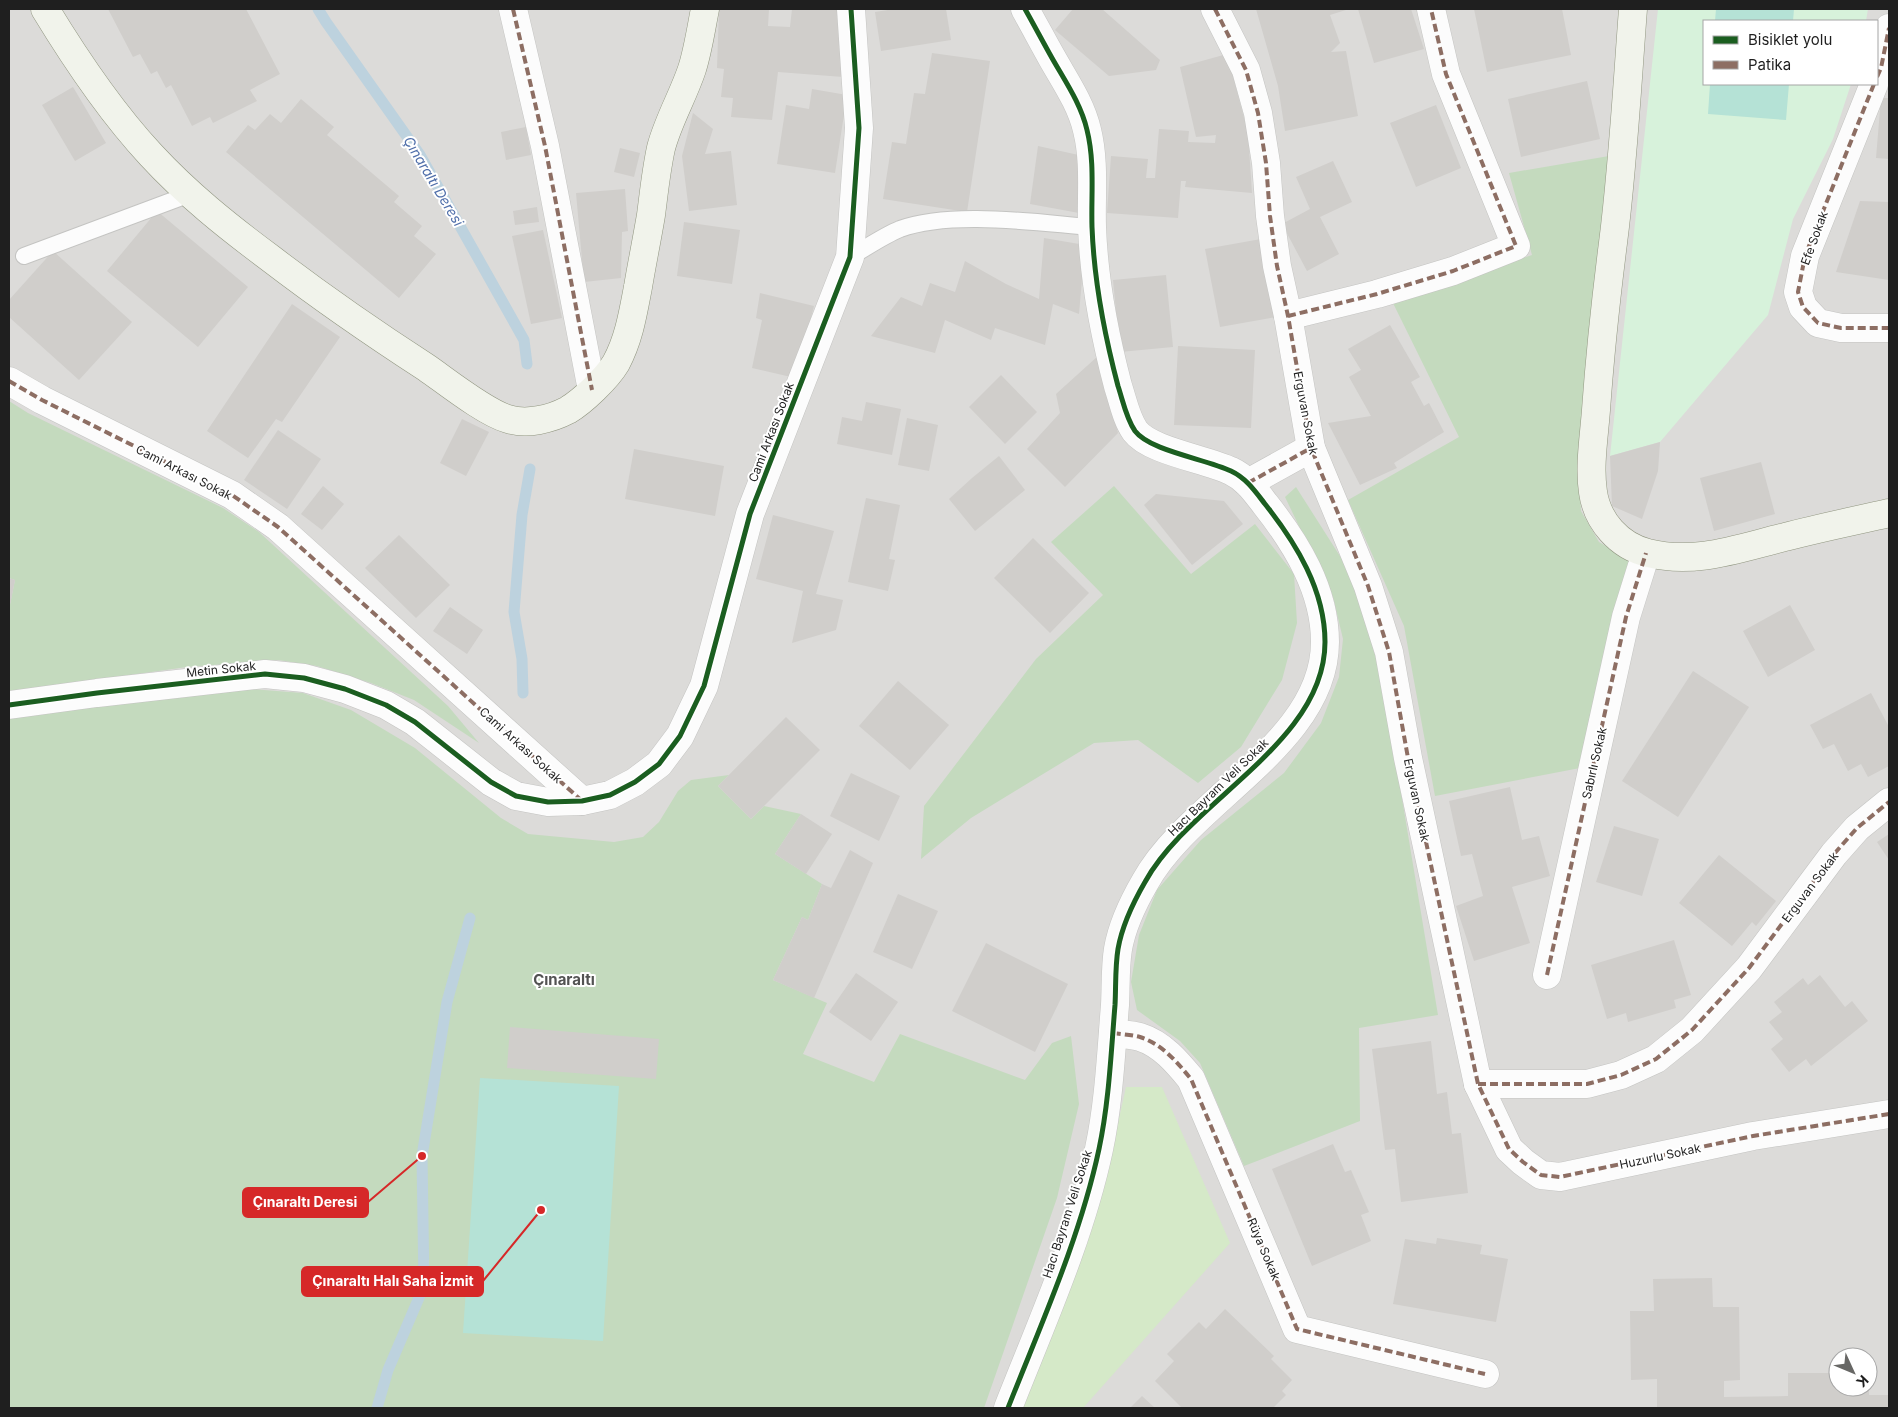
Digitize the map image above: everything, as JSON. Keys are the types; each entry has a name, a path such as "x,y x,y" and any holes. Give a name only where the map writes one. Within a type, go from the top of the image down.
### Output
{"main road":[{"path":"45,9 68,47 104,98 149,153 217,218 302,283 489,410 508,419 526,421 546,419 569,409 592,390 615,365 623,347 631,323 651,215 655,172 664,136 692,69 700,37 704,9"},
{"path":"1633,9 1618,206 1602,334 1591,470 1593,494 1600,517 1622,541 1646,553 1685,559 1724,553 1785,537 1889,514"}],"street":[{"path":"513,9 545,146 592,390"},
{"name":"Cami Arkası Sokak","path":"9,381 50,405 232,495 278,528 582,800 610,795 635,782 659,764 680,736 704,686 750,514 850,257 859,128 851,9"},
{"name":"Hacı Bayram Veli Sokak","path":"1008,1408 1068,1252 1093,1173 1108,1099 1118,946 1130,914 1146,879 1168,850 1190,825 1259,763 1288,731 1307,704 1319,678 1325,644 1322,615 1314,583 1296,547 1248,483 1233,472 1147,442 1136,432 1126,412 1099,308 1092,227 1092,158 1087,129 1074,96 1024,9"},
{"name":"Erguvan Sokak","path":"1215,9 1246,70 1258,113 1266,163 1270,216 1277,266 1288,316 1311,448 1368,586 1389,652 1408,758 1478,1084 1587,1084 1621,1075 1656,1059 1692,1030 1749,968 1834,854 1857,828 1889,802"},
{"path":"1288,316 1377,294 1453,271 1516,246 1446,74 1431,9"},
{"name":"Efe Sokak","path":"1880,74 1889,28"},
{"name":"Efe Sokak","path":"1875,85 1805,256 1798,292 1803,308 1818,323 1841,328 1889,328"},
{"path":"1248,483 1311,448"},
{"name":"Sabırlı Sokak","path":"1547,975 1626,617 1646,553"},
{"name":"Metin Sokak","path":"9,705 238,676 265,674 304,678 345,689 386,704 415,722 491,782 516,796 548,802 582,800"},
{"name":"Rüya Sokak","path":"1113,1033 1140,1037 1159,1047 1176,1060 1191,1079 1297,1329 1485,1374"},
{"name":"Huzurlu Sokak","path":"1478,1084 1509,1149 1541,1175 1560,1177 1753,1136 1889,1114"}],"lane":[{"path":"24,256 190,194"},
{"path":"850,257 900,229 926,222 997,220 1092,227"}],"shaded area":[{"path":"9,9 1889,9 1889,1408 9,1408"}],"green space":[{"path":"1658,9 1868,9 1866,20 1703,20 1703,85 1851,85 1833,139 1793,219 1768,315 1660,442 1610,456"},
{"path":"1716,9 1794,9 1793,20 1715,20"},
{"path":"1710,85 1789,85 1786,120 1708,114"},
{"path":"1609,156 1579,472 1581,511 1599,542 1631,561 1580,768 1435,796 1404,626 1348,500 1459,437 1392,301 1532,255 1509,173"},
{"path":"9,401 28,413 223,508 259,532 448,706 479,743 414,700 371,683 317,666 278,660 187,667 9,692 9,609 15,580 9,578"},
{"path":"1114,486 1191,574 1255,524 1294,574 1297,623 1282,680 1241,747 1198,783 1138,740 1094,743 971,818 921,859 924,806 1036,659 1103,595 1051,542"},
{"path":"1296,487 1359,586 1375,636 1438,1015 1359,1028 1360,1121 1244,1166 1200,1063 1180,1041 1137,1010 1131,982 1139,935 1157,890 1201,840 1284,773 1321,723 1339,677 1343,639 1333,597 1285,497"},
{"path":"238,688 303,693 351,710 415,748 501,818 528,834 614,842 643,837 659,822 678,791 691,780 729,775 718,786 751,819 764,806 801,814 775,854 822,884 808,920 802,917 773,980 827,1003 803,1054 874,1082 900,1034 1025,1080 1052,1043 1071,1036 1079,1104 1057,1198 984,1408 9,1408 9,716"},
{"path":"480,1078 619,1086 603,1341 463,1333"},
{"path":"1126,1087 1162,1087 1230,1243 1083,1408 1022,1408 1102,1195"}],"building":[{"path":"108,9 246,9 280,74 250,90 257,101 213,123 210,117 192,126 171,85 166,88 157,71 151,74 140,54 133,57"},
{"path":"719,9 769,9 768,26 790,27 792,9 844,9 843,77 778,72 772,120 731,117 733,98 721,97 724,69 717,68"},
{"path":"894,9 946,9 951,40 881,51 875,12"},
{"path":"1073,9 1102,9 1160,60 1156,70 1109,76 1055,30"},
{"path":"1256,9 1349,9 1330,15 1340,43 1331,52 1346,51 1358,116 1285,131 1278,86"},
{"path":"1358,9 1411,9 1424,49 1374,63"},
{"path":"1474,9 1562,9 1571,55 1487,72"},
{"path":"932,53 990,61 967,212 883,199 892,142 906,144 914,93 925,94"},
{"path":"1227,54 1248,133 1252,193 1185,187 1186,181 1181,181 1178,218 1107,213 1111,156 1148,159 1146,178 1155,178 1159,129 1189,131 1188,142 1215,143 1216,135 1196,137 1180,67"},
{"path":"1587,81 1600,139 1521,157 1508,99"},
{"path":"73,87 106,143 75,161 42,105"},
{"path":"812,89 847,95 835,173 777,164 786,105 809,109"},
{"path":"1881,98 1889,98 1889,159 1876,158"},
{"path":"301,99 334,127 327,135 399,196 394,202 422,226 414,236 436,254 399,298 226,152 248,125 255,130 270,114 281,123"},
{"path":"1436,105 1461,168 1416,187 1390,123"},
{"path":"693,113 713,129 705,154 731,151 737,205 689,211 682,156"},
{"path":"526,127 531,155 506,160 501,132"},
{"path":"1038,146 1083,156 1079,213 1030,204"},
{"path":"620,148 640,153 634,177 614,172"},
{"path":"1333,161 1352,202 1320,217 1339,254 1307,271 1282,224 1310,209 1296,177"},
{"path":"625,189 628,231 622,232 621,278 584,282 576,193"},
{"path":"1860,201 1889,202 1889,280 1836,272"},
{"path":"537,207 539,222 515,225 513,211"},
{"path":"157,211 248,287 198,347 107,271"},
{"path":"684,222 740,230 732,284 677,276"},
{"path":"543,230 562,318 531,324 512,236"},
{"path":"1044,238 1085,245 1079,314 1053,304 1045,345 995,328 991,340 945,320 935,353 871,336 901,297 922,306 930,283 955,292 965,261 1006,284 1039,299"},
{"path":"1261,239 1276,317 1220,327 1205,249"},
{"path":"53,251 132,322 79,380 9,317 9,300"},
{"path":"1166,275 1173,347 1120,352 1113,280"},
{"path":"760,293 814,306 805,342 791,377 752,368 762,320 756,318"},
{"path":"292,304 340,337 282,422 276,419 248,458 207,431"},
{"path":"1390,325 1420,377 1411,382 1424,406 1429,403 1444,432 1394,463 1397,468 1360,485 1328,423 1371,416 1349,377 1361,370 1348,349"},
{"path":"1178,346 1255,350 1251,428 1174,425"},
{"path":"1098,356 1118,433 1065,487 1027,449 1060,413 1056,394"},
{"path":"1001,375 1037,412 1005,444 969,407"},
{"path":"866,402 901,409 892,455 837,444 842,417 862,421"},
{"path":"907,418 938,425 929,471 898,465"},
{"path":"462,419 489,432 466,476 440,463"},
{"path":"278,430 321,459 287,509 244,480"},
{"path":"1660,442 1658,471 1642,519 1612,506 1610,456"},
{"path":"634,449 724,466 715,516 625,499"},
{"path":"999,456 1025,490 975,531 949,499"},
{"path":"1761,462 1775,514 1714,531 1700,478"},
{"path":"323,486 344,504 322,530 301,514"},
{"path":"1156,494 1224,501 1243,524 1192,565 1144,505"},
{"path":"866,498 900,505 889,559 895,560 888,591 848,582"},
{"path":"773,515 834,531 816,594 843,600 836,630 792,643 803,591 756,579"},
{"path":"399,535 450,585 416,618 365,568"},
{"path":"1033,538 1089,593 1050,633 994,578"},
{"path":"9,578 15,580 10,605 9,605"},
{"path":"1790,605 1815,650 1768,677 1743,631"},
{"path":"450,607 483,630 467,654 433,631"},
{"path":"1693,671 1749,707 1678,817 1622,781"},
{"path":"898,681 949,725 910,770 859,726"},
{"path":"1871,693 1889,727 1889,766 1868,777 1861,764 1848,771 1834,744 1823,749 1810,725"},
{"path":"786,717 820,750 751,819 718,786"},
{"path":"851,773 900,796 879,841 830,816"},
{"path":"1510,787 1522,840 1539,836 1550,876 1512,887 1530,943 1474,961 1456,906 1483,896 1472,854 1461,856 1449,801"},
{"path":"801,814 832,834 806,874 775,854"},
{"path":"1614,826 1659,839 1642,896 1596,882"},
{"path":"1889,834 1889,860 1877,842"},
{"path":"850,850 873,863 814,998 773,980 802,917 808,920 822,884 831,888"},
{"path":"1719,855 1776,901 1756,926 1752,922 1732,946 1679,903"},
{"path":"898,894 938,911 912,969 873,952"},
{"path":"1674,940 1691,995 1674,1000 1676,1008 1628,1022 1626,1013 1607,1019 1591,965"},
{"path":"986,943 1068,984 1035,1052 952,1011"},
{"path":"856,973 898,1002 871,1041 829,1012"},
{"path":"1820,975 1845,1007 1852,1001 1868,1021 1811,1066 1806,1059 1789,1072 1771,1049 1783,1039 1769,1022 1782,1012 1774,1002 1803,978 1808,985"},
{"path":"510,1027 659,1039 656,1079 507,1068"},
{"path":"1431,1041 1437,1094 1447,1092 1452,1134 1461,1133 1468,1193 1401,1202 1395,1149 1385,1150 1372,1049"},
{"path":"1333,1144 1345,1172 1351,1170 1369,1212 1361,1215 1371,1241 1312,1266 1272,1169"},
{"path":"1437,1238 1482,1245 1480,1254 1508,1259 1496,1322 1393,1304 1405,1239 1436,1244"},
{"path":"1712,1278 1713,1307 1739,1307 1740,1380 1724,1381 1724,1397 1788,1396 1788,1373 1828,1373 1828,1397 1878,1397 1878,1395 1889,1395 1889,1408 1657,1408 1657,1379 1631,1380 1630,1311 1654,1311 1653,1279"},
{"path":"1225,1309 1274,1356 1271,1359 1292,1380 1282,1391 1286,1395 1273,1408 1182,1408 1155,1381 1174,1361 1167,1354 1199,1322 1206,1329"},
{"path":"1142,1396 1155,1408 1130,1408"}],"waterway":[{"name":"Çınaraltı Deresi","path":"318,9 420,155 524,340 527,364"},
{"name":"Çınaraltı Deresi","path":"523,693 522,659 514,612 522,515 530,469"},
{"name":"Çınaraltı Deresi","path":"377,1408 388,1370 424,1286 422,1156 447,1002 470,918"}],"marked path":[{"path":"513,9 545,146 592,390"},
{"path":"1215,9 1246,70 1258,113 1266,163 1270,216 1277,266 1288,316 1311,448 1368,586 1389,652 1408,758 1478,1084 1509,1149 1541,1175 1560,1177 1753,1136 1889,1114"},
{"path":"1288,316 1377,294 1453,271 1516,246 1446,74 1431,9"},
{"path":"1878,75 1889,28"},
{"path":"1874,85 1805,256 1798,292 1803,307 1818,323 1841,328 1889,328"},
{"path":"9,381 42,400 232,495 278,527 582,801"},
{"path":"1248,483 1311,448"},
{"path":"1547,975 1626,617 1646,553"},
{"path":"1478,1084 1587,1084 1621,1075 1656,1059 1692,1030 1749,968 1834,854 1857,828 1889,802"},
{"path":"1113,1033 1140,1037 1155,1044 1175,1060 1191,1079 1297,1329 1485,1374"}],"cycle path":[{"path":"9,705 265,674 304,678 345,689 386,705 415,722 491,782 516,796 548,802 582,801 610,795 635,782 659,764 680,736 704,686 750,514 850,257 859,128 851,9"},
{"path":"1008,1408 1071,1248 1091,1182 1099,1149 1107,1095 1118,949 1122,931 1129,914 1145,882 1166,852 1192,824 1280,741 1303,711 1319,678 1325,642 1320,604 1307,568 1298,551 1254,490 1246,481 1231,471 1165,449 1142,438 1129,421 1113,366 1097,287 1092,227 1092,166 1087,130 1081,111 1072,93 1025,9"}],"place":[{"name":"Çınaraltı Deresi","path":"422,1156"},
{"name":"Çınaraltı Halı Saha İzmit","path":"541,1210"}],"district":[{"name":"Çınaraltı","path":"564,979"}]}
